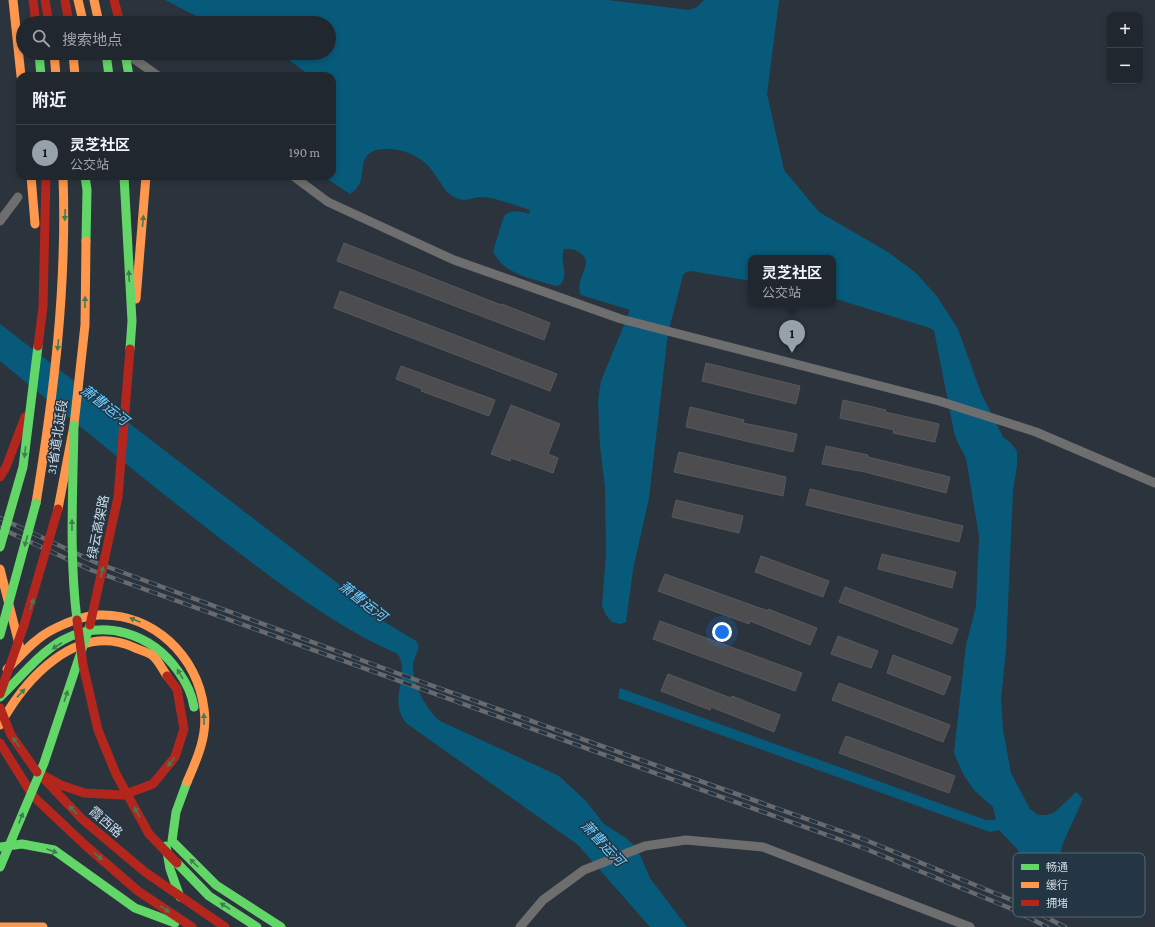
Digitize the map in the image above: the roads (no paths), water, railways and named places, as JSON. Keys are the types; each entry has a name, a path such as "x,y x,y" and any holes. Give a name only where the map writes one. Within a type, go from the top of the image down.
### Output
{"main road":[{"path":"13,0 16,25"},
{"path":"33,0 35,16"},
{"path":"45,0 48,16"},
{"path":"65,0 67,16"},
{"path":"78,0 83,16"},
{"path":"94,0 97,16"},
{"path":"116,0 119,16"},
{"path":"20,60 22,72"},
{"path":"40,60 41,72"},
{"path":"55,60 56,72"},
{"path":"74,60 75,72"},
{"path":"107,60 108,72"},
{"path":"127,60 128,72"},
{"path":"31,180 43,307"},
{"path":"0,547 23,467 43,307 47,180"},
{"path":"0,477 24,422 43,298 47,180"},
{"path":"0,634 36,503 50,419 62,312 65,206 63,180"},
{"name":"31省道北延段","path":"0,694 18,648 38,586 58,509 74,425 85,325 85,180"},
{"name":"绿云高架路","path":"0,867 44,764 91,620 118,497 132,321 124,180"},
{"path":"118,497 146,180"},
{"path":"74,425 72,528 74,595 83,665 98,730 116,774 149,834 209,896 257,927"},
{"path":"0,569 22,655"},
{"path":"0,676 45,634 69,623 100,615 128,617 159,630 186,656 204,697 204,731 198,752 179,798 172,826 172,841 216,885 281,927"},
{"path":"0,697 52,649 72,636 100,630 124,631 152,642 174,663 193,696 197,731 193,752 170,799 165,818"},
{"path":"0,725 12,703 48,664 70,649 95,642 121,642 153,656 177,689 184,729 175,757 153,784 123,795 84,793 37,772"},
{"name":"霞西路","path":"0,708 11,735 37,772 82,819 145,872 225,927"},
{"path":"0,743 33,796 85,845 138,891 192,927"},
{"path":"164,832 170,869 180,897"},
{"path":"0,847 22,844 54,850 135,908 185,927"},
{"path":"0,927 43,927"}],"street":[{"path":"136,60 152,72"},
{"path":"299,180 328,202 454,260 621,319 939,401 1002,421 1036,432 1155,484"},
{"path":"0,221 18,197"},
{"path":"520,927 543,900 584,870 645,846 686,840 763,847 970,927"}],"water":[{"path":"165,0 608,0 689,10 697,7 704,0 779,0 767,94 784,170 819,212 888,252 916,273 936,295 958,329 981,393 1003,437 1011,443 1017,451 1017,466 1013,490 1006,650 1001,699 1003,729 1011,773 1030,809 1038,815 1047,815 1055,812 1076,792 1083,799 1063,843 1060,853 1019,853 1018,850 999,830 990,832 618,698 620,688 986,820 996,820 993,807 974,790 963,774 954,753 966,645 976,606 979,536 966,458 954,432 934,330 836,299 836,255 748,255 748,280 691,271 686,272 683,275 668,333 649,498 633,570 626,622 621,624 612,622 606,615 602,606 606,554 605,488 600,446 598,401 601,381 630,310 581,295 579,289 586,261 584,256 574,249 564,249 563,281 560,285 556,286 520,275 504,266 493,251 504,216 510,212 529,214 530,210 500,200 483,197 464,200 456,198 447,191 427,165 409,153 394,149 381,149 370,153 364,162 360,184 350,194 329,180 336,180 336,72 305,72 289,60 336,60 336,16 196,16"},
{"name":"萧曹运河","path":"0,324 336,582 378,618 416,641 418,647 413,665 413,672 417,688 425,703 435,716 440,721 559,776 586,801 604,824 626,838 637,848 650,878 687,927 650,927 578,845 406,723 401,714 399,705 402,671 398,654 331,618 267,574 112,453 0,361"}],"railway":[{"path":"0,518 97,563 391,671 863,839 1013,901"},
{"path":"0,528 91,570 866,849 1013,910"},
{"path":"1028,917 1047,927"},
{"path":"1045,917 1065,927"}],"place":[{"name":"灵芝社区","path":"792,353"}]}
